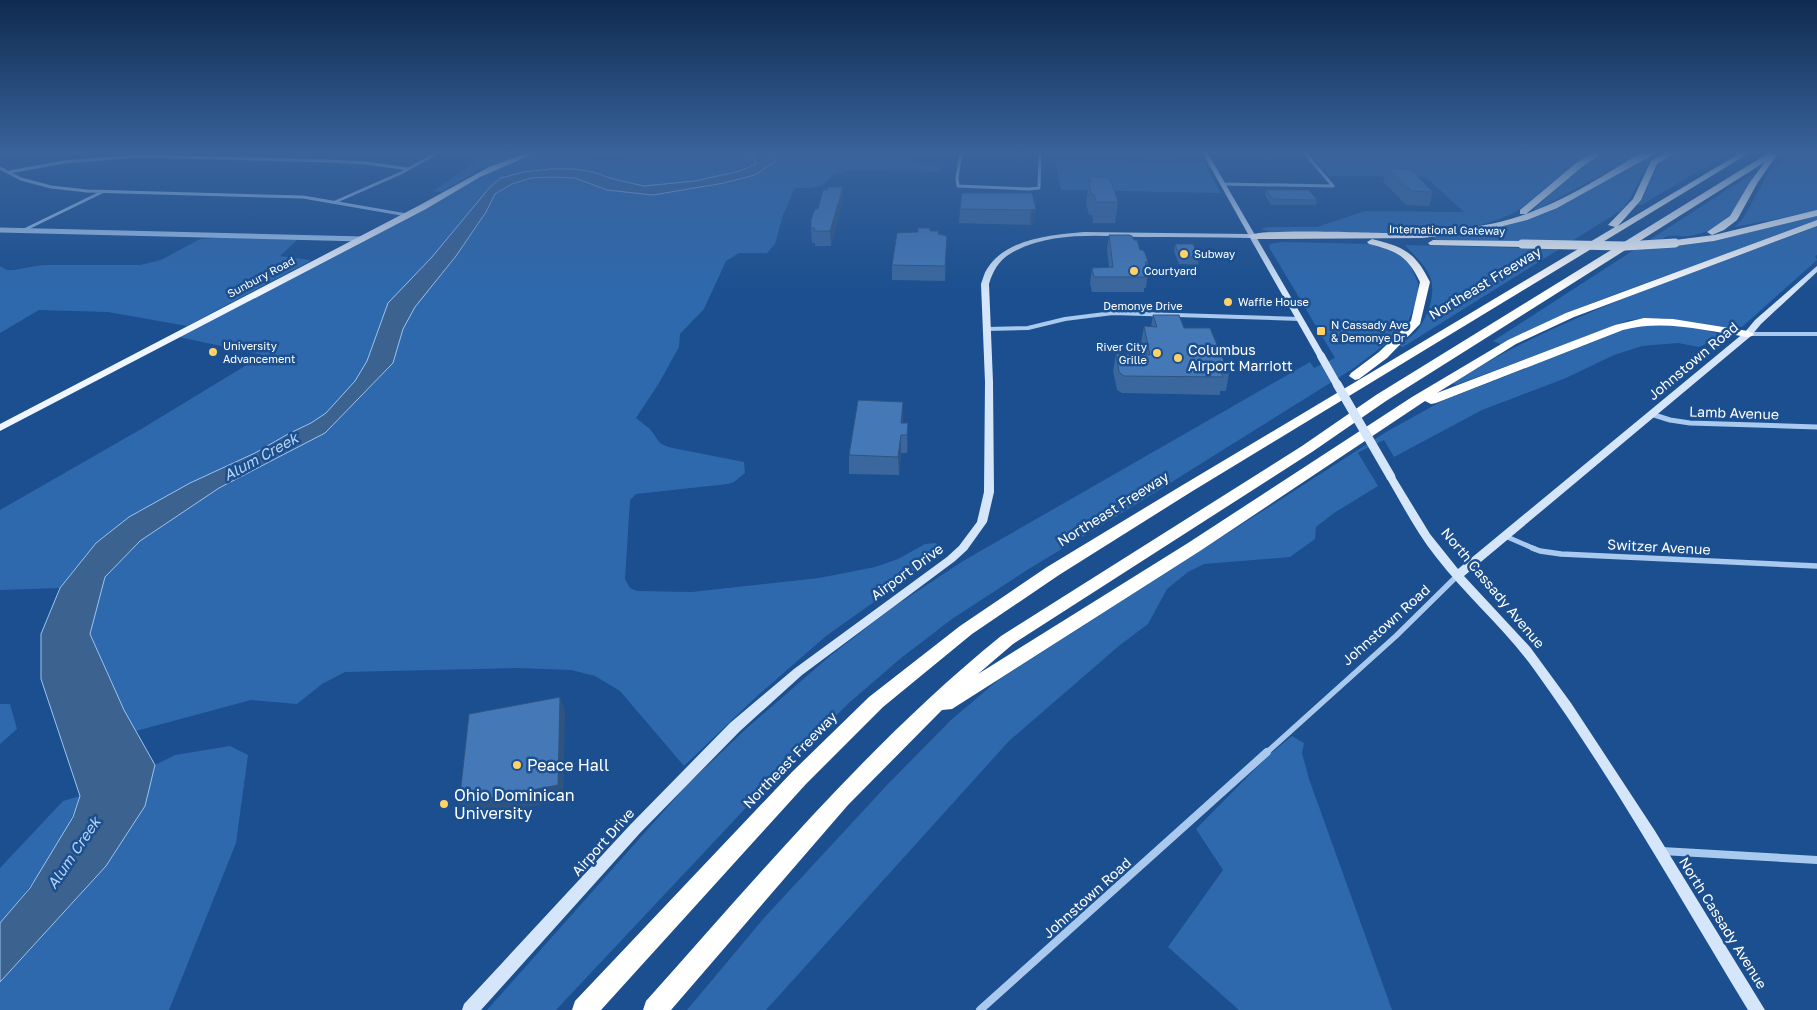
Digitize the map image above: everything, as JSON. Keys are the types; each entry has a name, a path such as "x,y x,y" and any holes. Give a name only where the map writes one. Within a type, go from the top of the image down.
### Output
{"highway":[{"path":"1460,232 1487,226 1524,211 1538,199"},
{"name":"International Gateway","path":"1253,236 1423,236 1460,232 1491,227 1526,218 1566,199"},
{"path":"1594,243 1637,199"},
{"name":"Northeast Freeway","path":"584,1010 800,778 876,702 966,630 1053,571 1668,199"},
{"path":"655,1010 841,799 965,675 1007,640 1307,449 1381,398 1701,199"},
{"path":"1675,243 1706,235 1728,225 1734,220 1745,199"},
{"name":"International Gateway","path":"1253,236 1372,242 1617,246 1675,243 1714,238 1817,214"},
{"path":"925,716 1180,556 1480,360 1548,325 1817,223"},
{"path":"1316,411 1353,378 1383,355 1416,322 1425,282 1420,270 1409,255 1400,250 1372,242"},
{"path":"1398,414 1467,385 1618,327 1644,321 1673,322 1748,334"}],"main road":[{"name":"Sunbury Road","path":"0,428 363,239 435,199"},
{"name":"North Cassady Avenue","path":"1231,199 1423,531 1439,554 1535,663 1576,721 1757,1010"},
{"name":"Airport Drive","path":"470,1010 635,829 735,727 798,672 944,564 963,548 982,522 989,492 985,284 987,274 998,259 1020,246 1049,238 1084,234 1253,236"},
{"name":"Johnstown Road","path":"1458,575 1748,334 1758,322 1817,268"}],"street":[{"path":"24,230 87,199"},
{"path":"314,199 407,215"},
{"path":"334,203 342,199"},
{"path":"0,230 363,239"},
{"name":"Demonye Drive","path":"987,329 1028,328 1065,319 1113,313 1300,319"},
{"path":"1748,334 1817,334"},
{"name":"Lamb Avenue","path":"1651,414 1670,420 1690,423 1817,427"},
{"name":"Switzer Avenue","path":"1504,536 1540,551 1561,554 1817,566"},
{"name":"Johnstown Road","path":"980,1010 1064,938 1345,680 1431,604 1458,575"},
{"path":"1659,851 1817,860"}],"shaded area":[{"path":"437,199 480,199 432,257 388,303 367,361 355,381 326,413 255,453 190,483 129,517 96,543 60,588 0,590 0,510 143,428 263,355 179,337"},
{"path":"492,199 790,199 783,215 775,244 767,253 739,253 726,261 704,309 680,334 679,347 659,383 636,418 650,429 660,443 668,447 744,462 745,473 734,482 728,484 636,494 630,500 625,579 630,588 637,591 692,592 819,578 875,567 898,559 925,544 935,543 942,547 943,553 826,636 756,697 684,766 620,691 595,676 571,670 518,668 345,672 322,684 297,704 251,700 136,731 124,710 90,633 105,577 140,541 219,488 325,433 393,363 403,329 415,307 456,256 486,212"},
{"path":"1450,199 1532,199 1515,212 1490,222 1461,229 1429,233 1362,235 1270,232 1261,229 1267,227 1317,227 1365,211 1464,212"},
{"path":"1545,199 1556,199 1536,210 1534,209"},
{"path":"1567,199 1629,199 1620,211 1403,347 1399,346 1417,331 1421,325 1431,302 1432,294 1431,279 1428,272 1405,245 1528,248 1536,243 1436,240 1433,237 1489,230 1535,216"},
{"path":"1641,199 1651,199 1641,205 1637,205"},
{"path":"1713,199 1740,199 1730,216 1713,228 1703,233 1689,236 1668,236 1650,248 1710,242 1817,216 1817,220 1597,301 1557,317 1500,344 1493,341"},
{"path":"1754,199 1817,199 1817,211 1735,227 1744,217"},
{"path":"1817,226 1817,255 1815,256 1817,260 1742,327 1726,328 1664,318 1629,320 1456,385 1452,383 1539,335 1584,315"},
{"path":"226,237 298,239 280,256 310,261 187,326 108,312 39,310 0,333 0,266 7,270 13,270 42,265 140,265 161,260 200,239"},
{"path":"1282,242 1370,244 1400,253 1410,265 1418,283 1419,295 1408,322 1392,339 1354,368 1027,570 952,619 901,658 850,702 786,765 556,1010 487,1010 687,785 748,727 830,656 892,608 963,561 1310,362 1314,368 1335,358 1269,247 1270,244"},
{"path":"1650,324 1712,331 1727,341 1718,349 1706,344 1699,347 1678,343 1642,346 1614,355 1566,378 1482,410 1394,457 1384,440 1361,451 1358,453 1378,486 1334,513 1316,527 1315,539 1290,557 1204,564 1188,572 1167,589 1148,624 1120,645 1009,741 766,1010 687,1010 764,918 888,784 951,720 997,681 1386,432 1442,401 1621,331 1638,325"},
{"path":"0,704 10,704 17,729 0,744"},
{"path":"1292,736 1304,743 1302,753 1309,779 1392,1010 1239,1010 1168,947 1223,870 1196,829 1269,755"},
{"path":"230,746 248,755 236,843 169,1010 0,1010 0,982 106,866 145,806 155,765 175,755"},
{"path":"80,796 56,847 36,879 0,923 0,868 63,801"}],"water":[{"name":"Alum Creek","path":"480,199 492,199 486,212 456,256 415,307 403,329 393,363 325,433 219,488 140,541 105,577 90,634 124,710 155,765 145,806 106,866 0,982 0,923 30,888 73,817 80,796 41,679 41,634 60,588 96,543 129,517 190,483 255,453 326,413 355,381 367,361 388,303 432,257"}],"building":[{"path":"821,199 839,199 830,231 814,231 815,228 811,228 811,220 815,209 818,209"},
{"path":"961,199 1034,199 1036,209 1031,210 960,209"},
{"path":"1095,199 1117,199 1118,202 1096,202"},
{"path":"1279,199 1316,199 1317,200"},
{"path":"918,228 930,228 930,231 939,231 938,234 947,236 945,266 892,265 897,233 918,232"},
{"path":"1109,235 1129,235 1134,240 1137,240 1140,250 1143,250 1145,253 1148,262 1145,262 1148,273 1145,273 1146,277 1094,277 1092,268 1113,267"},
{"path":"1175,244 1193,244 1199,257 1180,257"},
{"path":"1153,315 1179,315 1184,328 1210,328 1229,373 1221,373 1223,377 1124,376 1119,372 1116,354 1150,355 1144,326 1157,327"},
{"path":"858,400 903,402 901,423 908,423 907,435 901,435 898,457 849,455"},
{"name":"Peace Hall","path":"560,697 558,785 459,804 469,714"}],"place":[{"name":"Subway","path":"1184,254"},
{"name":"Courtyard","path":"1134,271"},
{"name":"Waffle House","path":"1228,302"},
{"name":"N Cassady Ave & Demonye Dr","path":"1321,331"},
{"name":"University Advancement","path":"213,352"},
{"name":"River City Grille","path":"1157,353"},
{"name":"Columbus Airport Marriott","path":"1178,358"},
{"name":"Peace Hall","path":"517,765"},
{"name":"Ohio Dominican University","path":"444,804"}]}
